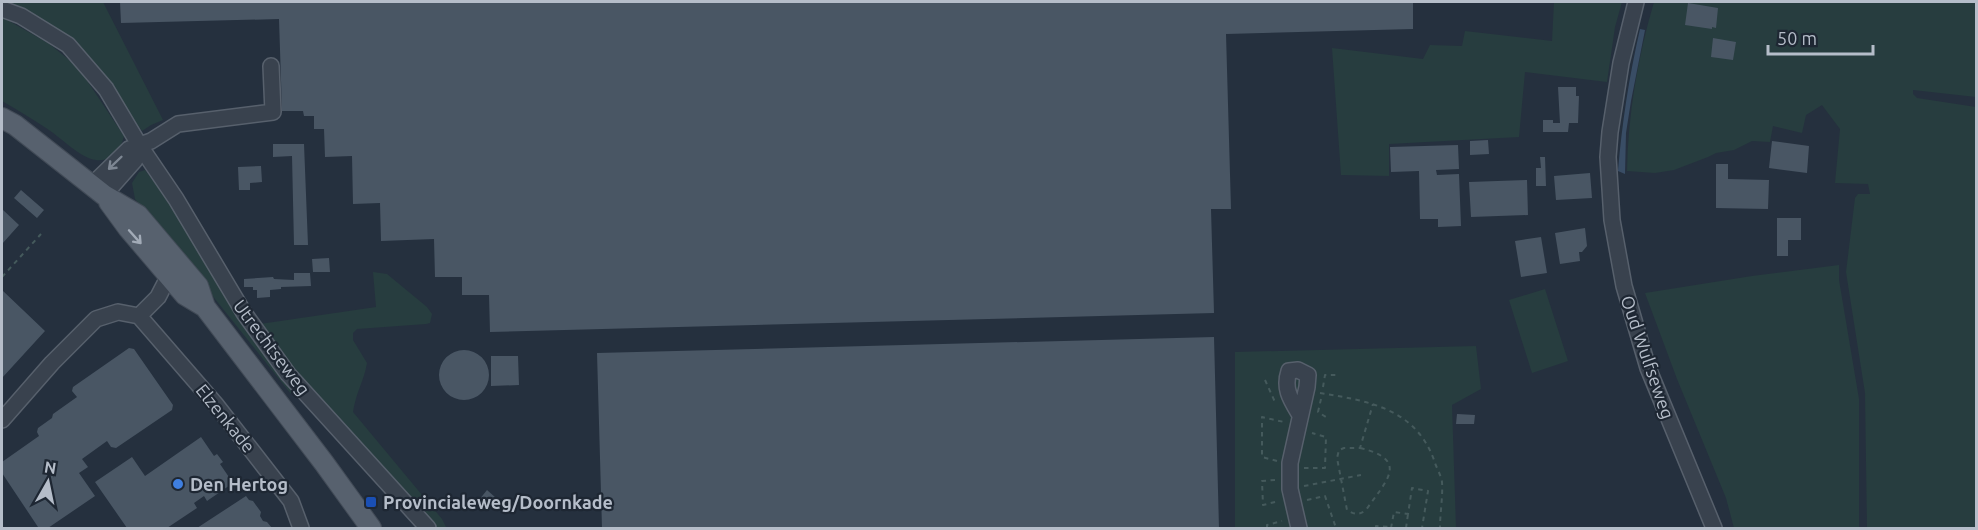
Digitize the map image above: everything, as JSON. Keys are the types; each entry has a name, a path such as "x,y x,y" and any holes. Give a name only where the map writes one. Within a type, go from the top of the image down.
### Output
{"main road":[{"name":"Utrechtseweg","path":"2,118 15,125 98,190 138,215 172,267 198,286 206,307 371,528"}],"street":[{"name":"Oud Wulfseweg","path":"1636,2 1610,132 1608,157 1612,220 1624,286 1648,368 1714,528"},
{"name":"Utrechtseweg","path":"2,9 21,16 68,45 106,89 140,146 176,199 244,313 288,374 428,528"},
{"path":"98,190 135,160 140,146 178,124 273,111 271,66"},
{"path":"2,420 52,363 96,319 118,312 139,316 158,297 172,267"},
{"name":"Elzenkade","path":"139,316 217,406 291,501 301,528"},
{"path":"1293,494 1299,423 1314,392 1308,375 1298,370 1289,371 1286,382 1299,423"}],"path":[{"path":"2,277 41,234"},
{"path":"1329,419 1318,412 1314,392 1325,375 1340,375"},
{"path":"1314,392 1383,406 1402,417 1420,435 1431,451 1442,481 1440,528"},
{"path":"1360,448 1373,404"},
{"path":"1267,528 1267,525 1293,494 1325,468 1326,436 1299,423 1262,417 1262,457 1293,494"},
{"path":"1360,448 1381,456 1388,462 1391,469 1389,476 1366,510 1361,514 1354,514 1347,510 1337,458 1339,450 1360,448"},
{"path":"1336,528 1325,496 1293,494 1262,480 1263,505 1293,494 1360,475"},
{"path":"1406,528 1412,488 1428,490 1422,528"},
{"path":"1376,528 1376,526 1391,528 1394,512 1408,514"}],"green space":[{"path":"7,2 103,2 163,120 142,131 90,58 74,42 54,27"},
{"path":"1554,2 1622,2 1615,27 1607,82 1525,72 1519,137 1389,144 1389,176 1341,175 1332,48 1423,59 1430,45 1462,46 1465,31 1552,41"},
{"path":"1654,2 1976,2 1976,97 1913,90 1913,94 1917,98 1976,107 1976,528 1867,528 1865,393 1846,272 1855,198 1858,194 1870,194 1868,184 1835,183 1840,129 1822,105 1806,115 1802,133 1773,126 1770,142 1752,141 1734,150 1716,153 1674,170 1655,173 1627,171 1629,128 1635,85"},
{"path":"2,17 48,43 82,73 124,136 115,154 102,160 90,159 2,101"},
{"path":"145,170 170,203 292,387 291,394 135,199 132,183 139,172"},
{"path":"1839,265 1839,280 1859,399 1859,528 1734,528 1726,498 1677,379 1645,293"},
{"path":"373,272 387,274 427,307 432,314 430,323 426,324 357,329 353,333 353,340 367,363 353,412 442,519 446,527 436,528 304,382 260,324 376,307"},
{"path":"1545,289 1568,361 1532,373 1509,300"},
{"path":"1476,346 1481,389 1452,405 1456,528 1235,528 1235,352"}],"water":[{"path":"1640,29 1645,30 1626,133 1625,174 1618,171 1629,82"}],"building":[{"path":"120,2 1413,2 1413,29 1226,34 1231,209 1211,209 1214,313 490,332 489,295 462,295 462,277 435,277 434,239 381,241 380,203 353,204 352,156 325,157 324,129 314,129 314,116 304,116 303,111 282,111 279,19 121,23"},
{"path":"1688,3 1718,8 1716,28 1685,25"},
{"path":"1713,38 1736,42 1733,60 1711,57"},
{"path":"1558,87 1576,87 1576,96 1579,96 1578,123 1569,123 1568,132 1543,132 1543,120 1560,123"},
{"path":"1488,140 1489,154 1470,155 1470,141"},
{"path":"1772,141 1809,146 1807,173 1769,168"},
{"path":"273,144 304,144 308,245 294,245 292,156 273,157"},
{"path":"1458,145 1459,169 1436,170 1437,175 1459,174 1461,226 1438,227 1438,219 1420,219 1419,171 1391,172 1390,147"},
{"path":"1540,157 1545,157 1546,186 1536,186 1536,168 1541,168"},
{"path":"1716,164 1728,164 1728,179 1769,180 1768,209 1716,208"},
{"path":"261,166 262,182 250,183 250,190 239,190 238,167"},
{"path":"1590,173 1592,198 1556,200 1554,176"},
{"path":"1527,180 1528,215 1471,217 1469,182"},
{"path":"21,190 44,210 37,218 14,198"},
{"path":"2,209 19,225 2,244"},
{"path":"1777,218 1801,218 1801,240 1788,240 1788,256 1777,256"},
{"path":"1585,228 1587,246 1579,252 1580,261 1560,264 1555,233"},
{"path":"1541,237 1547,273 1521,277 1515,241"},
{"path":"329,258 330,272 313,272 312,259"},
{"path":"294,273 310,273 311,286 281,287 281,289 270,290 270,297 257,298 257,290 253,290 253,287 244,287 244,279 273,277 274,279 294,280"},
{"path":"2,290 45,331 2,378"},
{"path":"1214,337 1219,528 602,528 597,353"},
{"path":"129,348 134,349 173,405 172,410 116,448 111,447 107,441 82,459 88,467 79,473 95,496 48,528 36,528 38,527 2,473 2,462 39,436 38,428 77,397 72,391 73,387"},
{"path":"464,350 478,354 485,361 489,375 485,389 478,396 464,400 450,396 443,389 439,375 443,361 450,354"},
{"path":"491,356 518,356 519,385 491,386"},
{"path":"1457,414 1475,415 1474,424 1456,424"},
{"path":"201,437 214,456 217,454 223,462 220,464 233,483 207,501 204,496 194,503 197,508 167,528 127,528 95,482 132,457 145,476"},
{"path":"487,490 496,498 487,508 479,500"},
{"path":"246,496 261,512 260,516 263,521 272,528 197,528"}],"place":[{"name":"Den Hertog","path":"178,484"},
{"name":"Provincialeweg/Doornkade","path":"371,502"}]}
